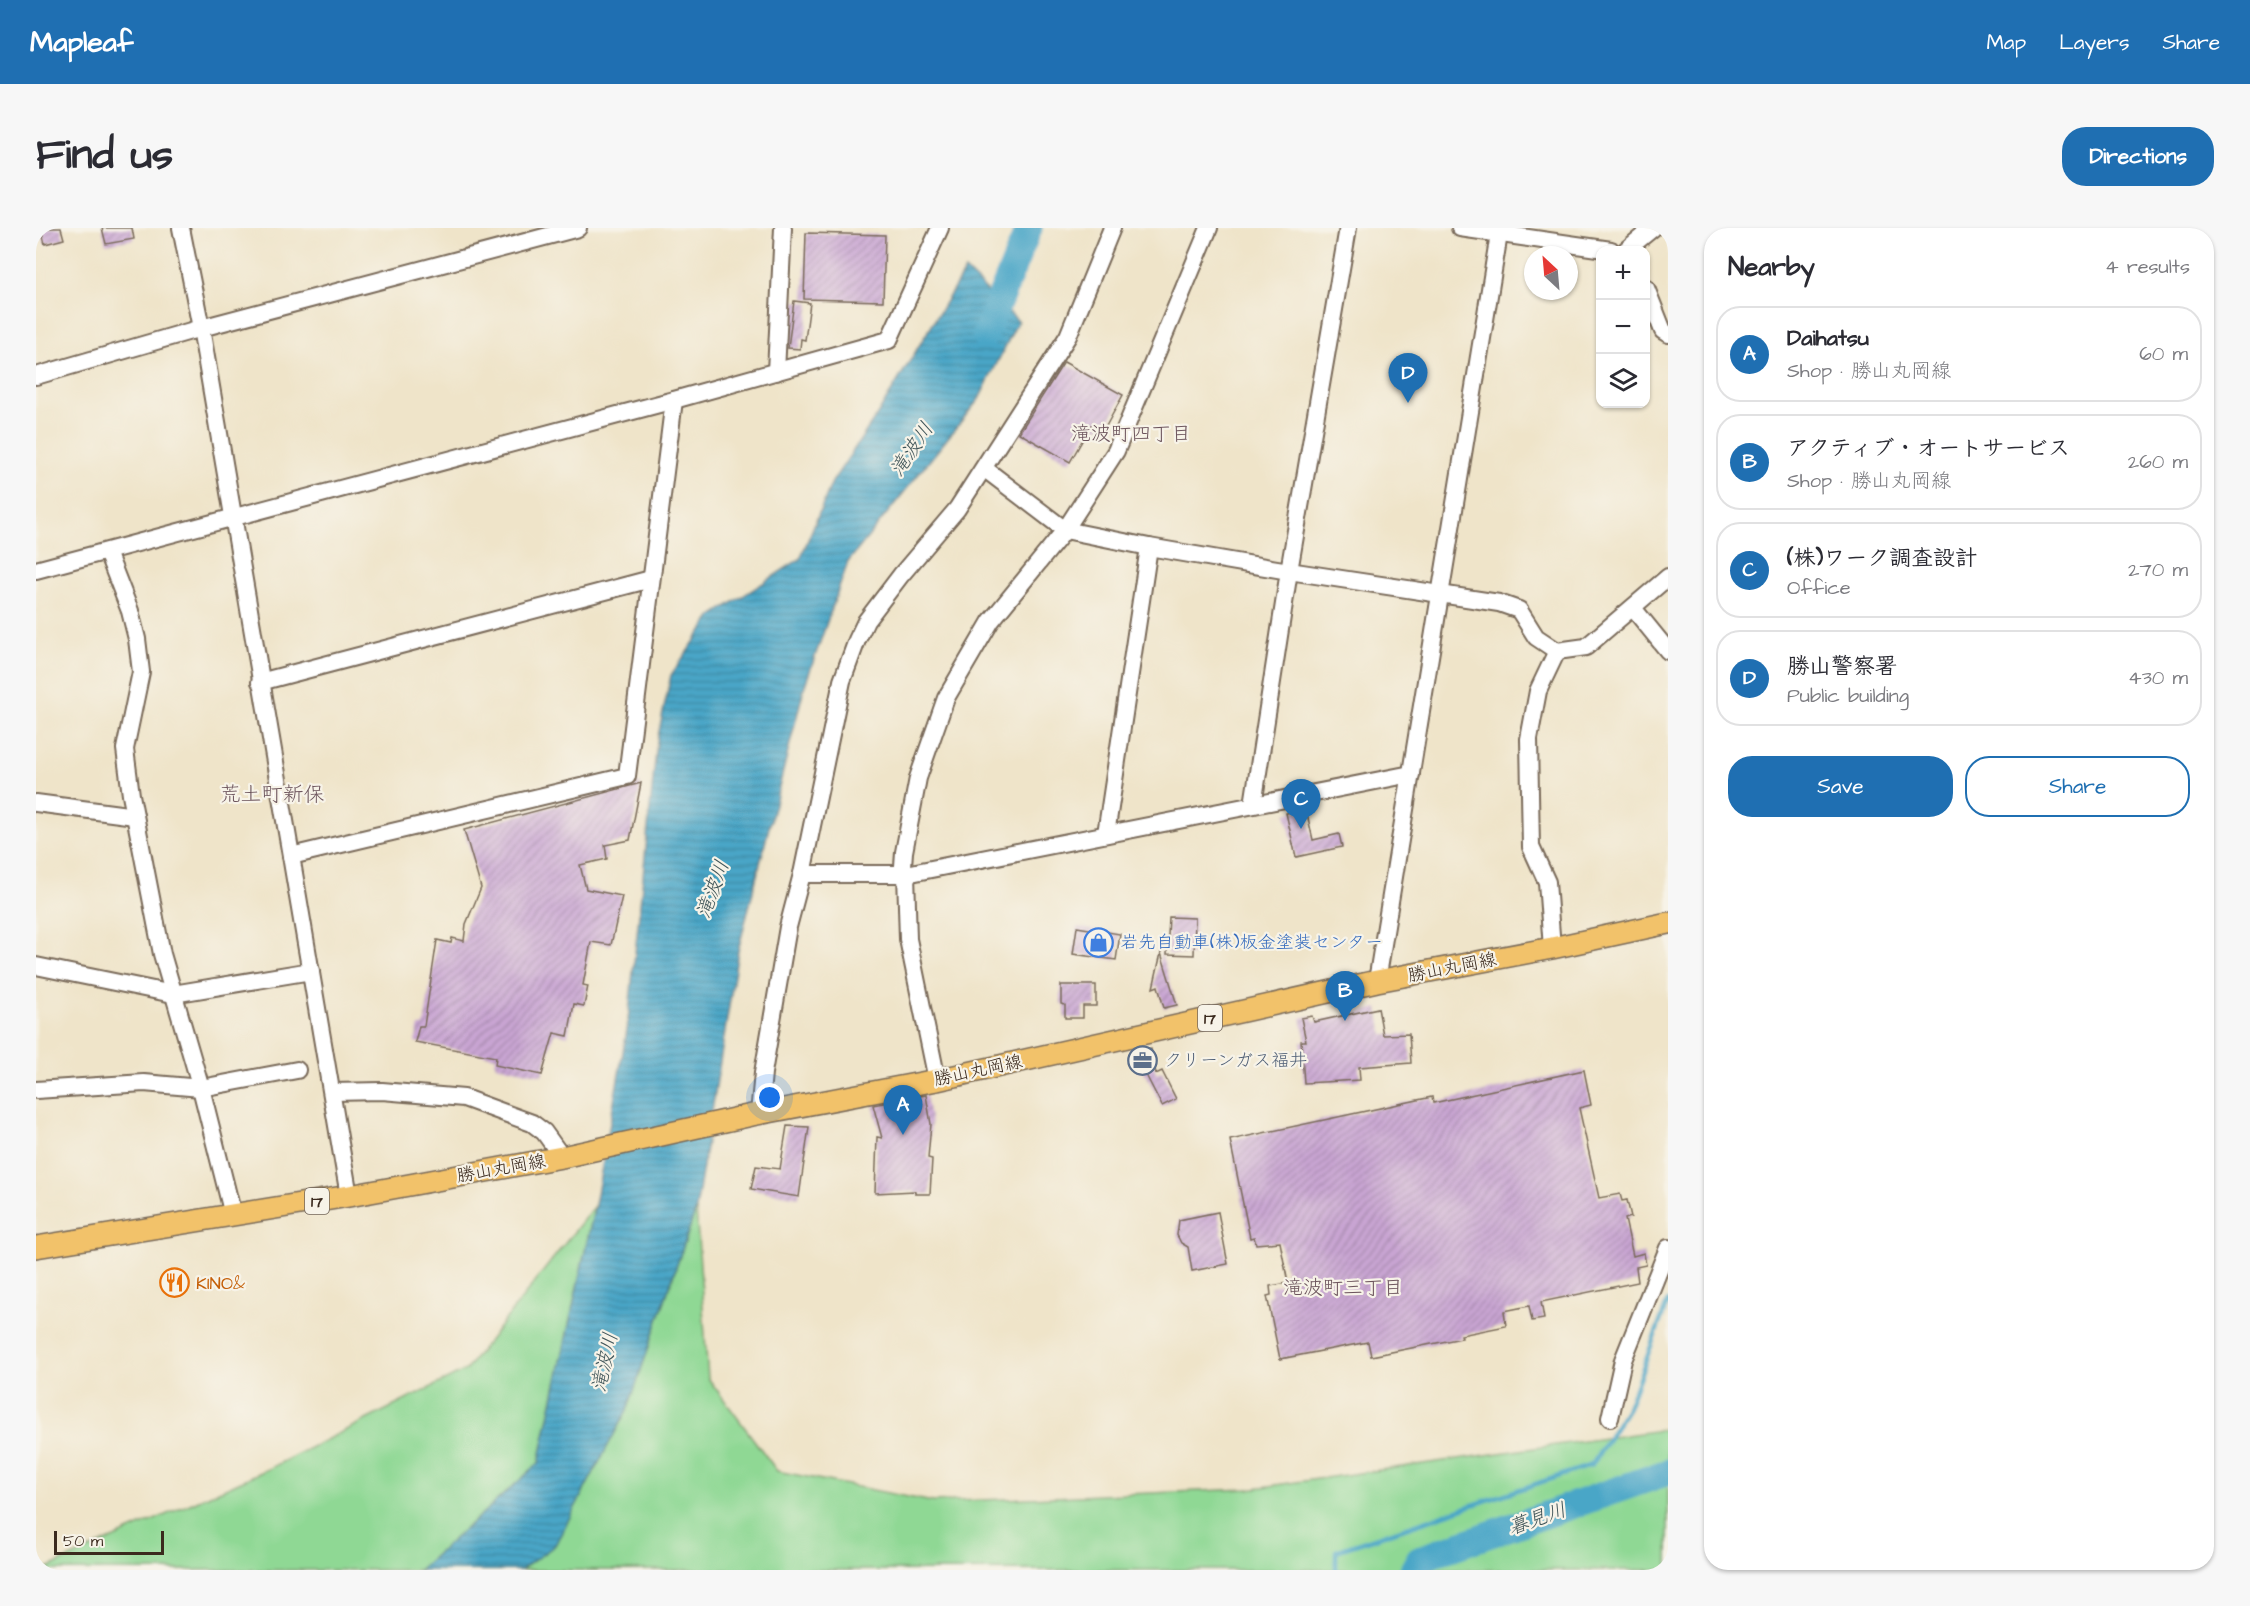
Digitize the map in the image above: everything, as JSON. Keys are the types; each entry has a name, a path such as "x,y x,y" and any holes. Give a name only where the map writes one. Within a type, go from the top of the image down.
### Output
{"main road":[{"name":"勝山丸岡線","path":"36,1247 349,1196 562,1157 756,1114 937,1080 1377,981 1552,948 1668,923"}],"street":[{"path":"181,228 201,328 349,1196"},
{"path":"36,376 201,328 578,228"},
{"path":"776,372 783,228"},
{"path":"36,570 674,400 889,340 940,228"},
{"path":"756,1114 786,939 802,874 842,681 862,630 866,621 901,575 957,509 985,469 1068,336 1112,228"},
{"path":"937,1080 908,939 906,874 903,866 918,778 946,698 991,621 1065,530 1116,451 1209,228"},
{"path":"1253,805 1289,571 1348,228"},
{"path":"1460,228 1596,248"},
{"path":"1631,246 1653,228"},
{"path":"1377,981 1499,232"},
{"path":"1650,298 1663,331 1668,334"},
{"path":"291,856 627,776 674,400"},
{"path":"985,469 1065,530 1289,571 1499,603 1519,610 1536,637 1557,651 1586,647 1668,577"},
{"path":"1106,834 1149,547"},
{"path":"107,552 130,611 137,639 141,672 125,749 135,816 162,954 201,1088 233,1215"},
{"path":"260,682 651,579"},
{"path":"1633,608 1668,651"},
{"path":"1552,948 1547,882 1531,847 1529,739 1538,691 1557,651"},
{"path":"802,874 906,874 1410,774"},
{"path":"36,803 135,816"},
{"path":"36,966 173,994 311,971"},
{"path":"36,1090 144,1083 201,1088 297,1070"},
{"path":"332,1092 382,1091 464,1098 532,1124 544,1132 562,1157"},
{"path":"1610,1418 1623,1360 1668,1248"}],"green space":[{"path":"595,1205 539,1463 419,1570 43,1570 270,1468 466,1370"},
{"path":"696,1209 708,1378 777,1471 933,1502 1248,1489 1668,1429 1668,1570 521,1570 555,1545 628,1408"}],"water":[{"path":"965,270 1018,321 979,399 848,562 804,688 738,951 696,1209 628,1408 555,1545 521,1570 419,1570 539,1463 595,1205 627,1030 657,741 671,675 712,616 800,559 832,482 879,412"}],"building":[{"path":"41,228 61,228 64,239 45,244"},
{"path":"102,228 132,228 134,239 106,244"},
{"path":"806,233 885,235 883,301 804,299"},
{"path":"794,301 810,303 805,340 801,339 800,349 788,348"},
{"path":"1064,362 1123,395 1105,428 1101,425 1098,429 1091,425 1070,462 1019,433"},
{"path":"641,783 630,840 605,845 607,859 580,865 586,889 622,896 611,945 591,942 583,985 588,986 584,1006 574,1004 568,1036 554,1033 542,1075 495,1065 496,1057 415,1042 419,1026 424,1026 437,940 451,943 452,938 464,941 466,924 481,888 464,830"},
{"path":"1306,809 1313,840 1339,834 1342,847 1296,857 1286,813"},
{"path":"1169,917 1195,918 1194,955 1167,954"},
{"path":"1077,927 1120,934 1116,960 1073,954"},
{"path":"1161,953 1177,1005 1164,1008 1158,986 1153,988"},
{"path":"1061,985 1096,985 1096,1006 1083,1006 1083,1018 1065,1018 1065,1005 1061,1004"},
{"path":"1378,1008 1383,1035 1409,1034 1411,1063 1359,1067 1360,1080 1304,1083 1301,1041 1306,1041 1301,1018 1312,1016 1314,1022"},
{"path":"1151,1049 1156,1074 1162,1071 1176,1099 1162,1106 1144,1071 1138,1072 1134,1052"},
{"path":"1584,1070 1591,1105 1579,1108 1599,1198 1620,1194 1622,1201 1627,1200 1631,1217 1625,1219 1633,1256 1644,1253 1646,1265 1636,1267 1638,1282 1541,1302 1544,1319 1532,1321 1529,1306 1504,1311 1506,1326 1461,1335 1462,1338 1371,1356 1368,1342 1280,1359 1267,1296 1271,1295 1270,1286 1288,1283 1280,1242 1256,1244 1254,1237 1250,1238 1230,1140 1432,1097 1433,1103"},
{"path":"926,1095 931,1124 928,1158 932,1159 930,1194 915,1194 915,1191 875,1193 877,1137 882,1138 873,1105"},
{"path":"787,1126 809,1127 799,1197 751,1189 756,1166 780,1169"},
{"path":"1218,1212 1228,1264 1192,1271 1188,1247 1181,1243 1177,1235 1179,1220"}],"waterway":[{"name":"滝波川","path":"985,335 1029,228"},
{"path":"1336,1570 1336,1551 1592,1465 1628,1407 1668,1301"},
{"name":"暮見川","path":"1413,1570 1419,1559 1668,1472"}],"place":[{"name":"勝山警察署","path":"1408,403"},
{"name":"(株)ワーク調査設計","path":"1301,829"},
{"name":"岩先自動車(株)板金塗装センター","path":"1099,942"},
{"name":"アクティブ・オートサービス","path":"1345,1021"},
{"name":"クリーンガス福井","path":"1143,1060"},
{"name":"Daihatsu","path":"903,1135"},
{"name":"KINO&","path":"175,1283"}],"district":[{"name":"滝波町四丁目","path":"1131,433"},
{"name":"荒土町新保","path":"272,794"},
{"name":"滝波町三丁目","path":"1343,1287"}]}
